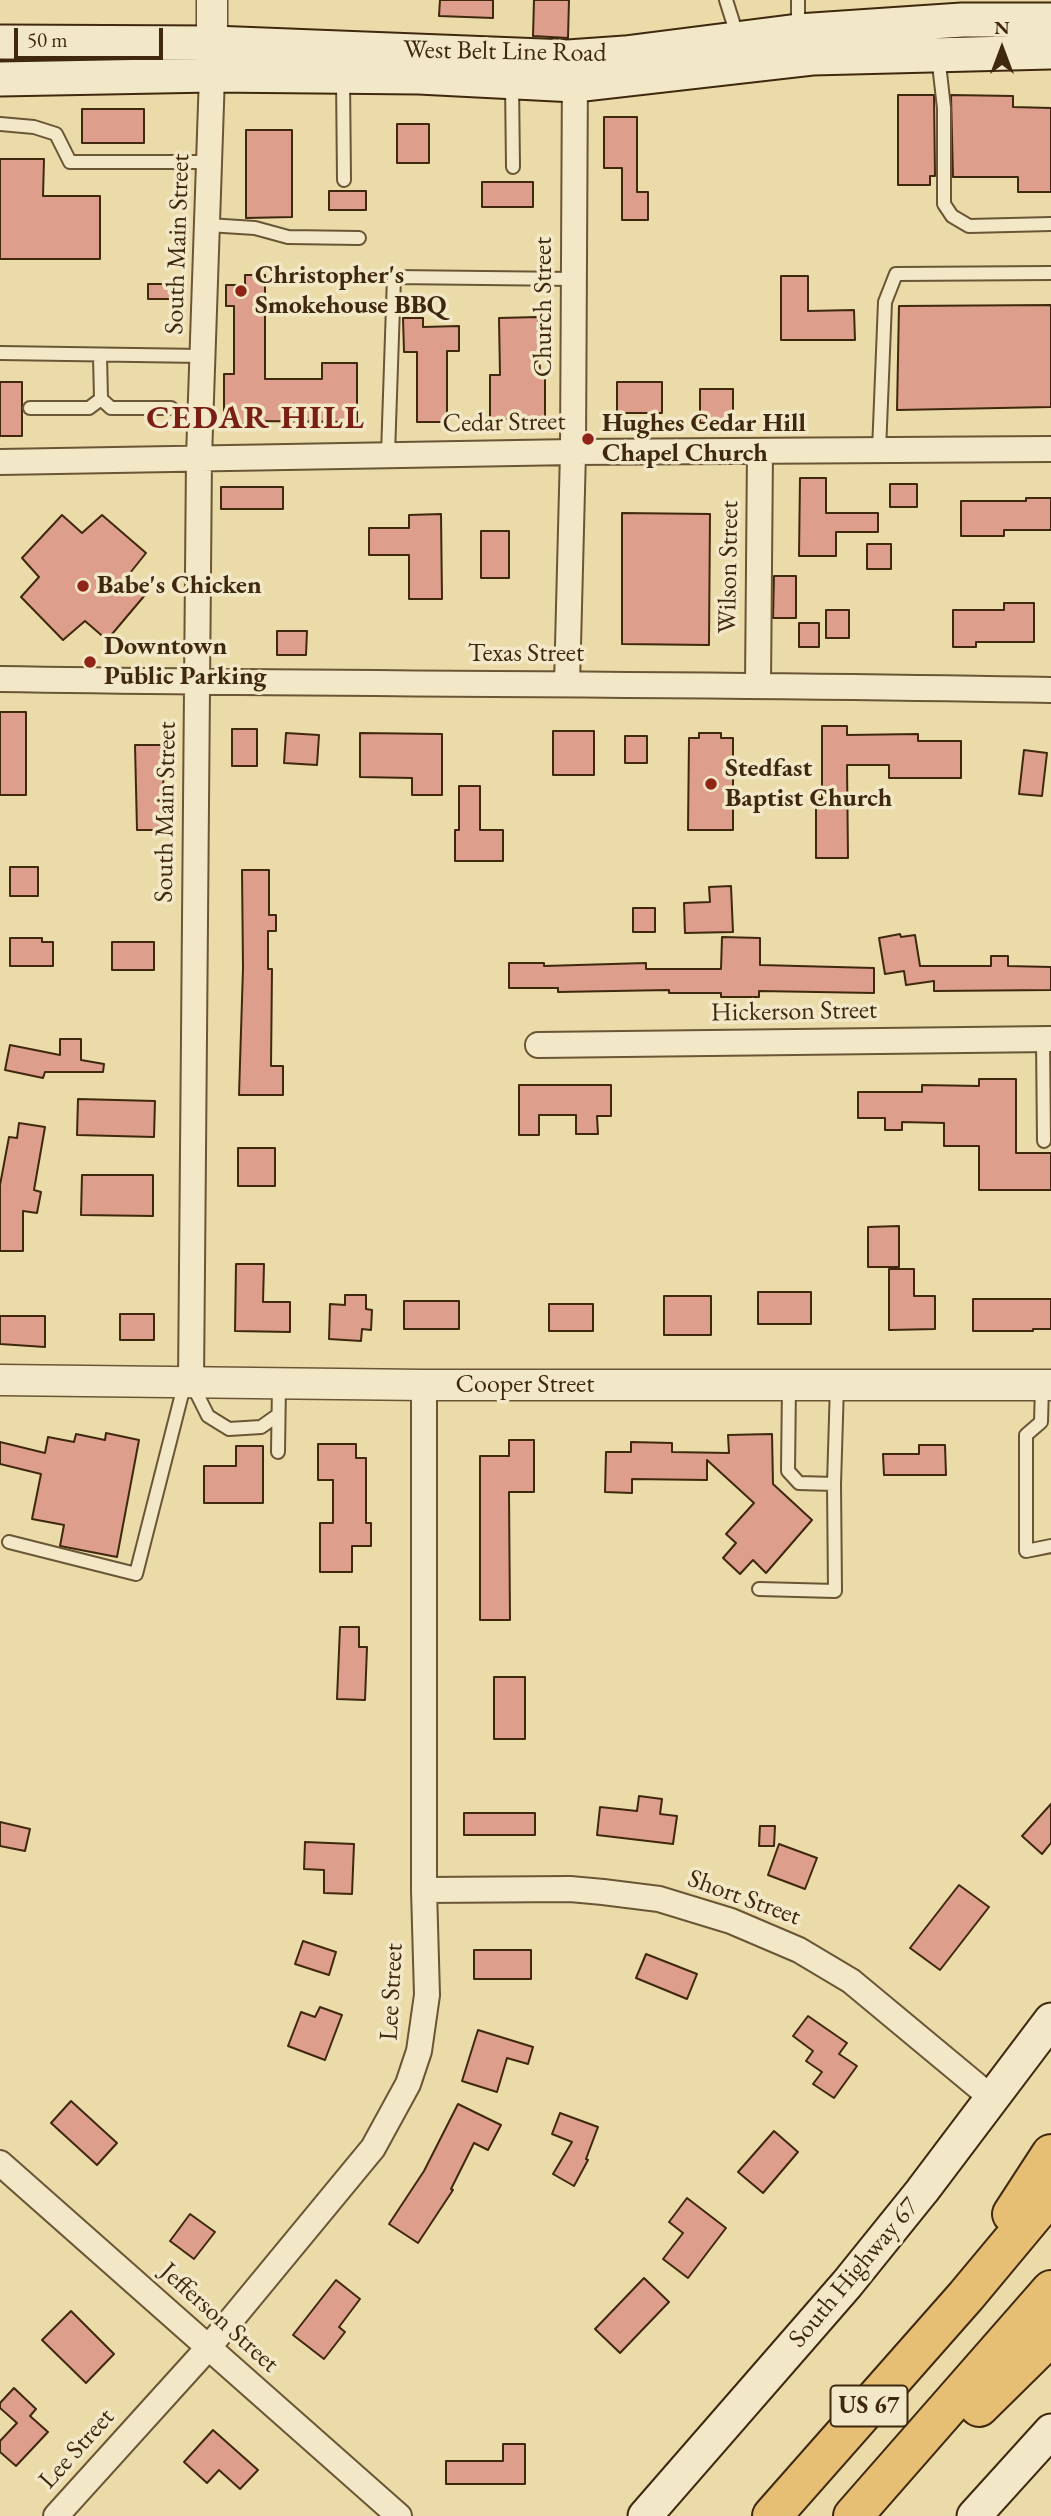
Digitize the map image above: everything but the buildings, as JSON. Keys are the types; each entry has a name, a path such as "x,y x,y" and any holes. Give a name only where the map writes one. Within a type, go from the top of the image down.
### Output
{"highway":[{"path":"966,2295 1020,2200 1051,2154"},
{"name":"US 67","path":"772,2516 1051,2194"},
{"name":"US 67","path":"853,2516 1051,2290"},
{"path":"896,2467 964,2421 1051,2336"}],"main road":[{"name":"West Belt Line Road","path":"575,71 625,54 738,39 798,15 1051,20"},
{"name":"West Belt Line Road","path":"0,42 212,59 343,76 512,68"},
{"name":"West Belt Line Road","path":"0,79 212,59 575,71 812,58 1051,52"},
{"name":"South Highway 67","path":"645,2516 847,2284 1051,2020"},
{"path":"974,2516 1051,2431"}],"street":[{"path":"212,0 212,59"},
{"name":"South Main Street","path":"188,1382 199,457 211,163 212,59"},
{"name":"Church Street","path":"567,684 573,452 575,71"},
{"name":"Cedar Street","path":"0,462 388,454 1051,449"},
{"name":"Wilson Street","path":"758,684 760,451"},
{"name":"Texas Street","path":"0,679 758,684 1051,690"},
{"name":"Hickerson Street","path":"538,1045 1047,1039"},
{"name":"Cooper Street","path":"0,1380 424,1385 1046,1385"},
{"name":"Lee Street","path":"56,2516 208,2348 373,2148 408,2084 419,2051 427,1995 424,1890 424,1385"},
{"name":"Short Street","path":"424,1890 570,1889 603,1892 659,1899 731,1920 799,1950 851,1981 993,2098"},
{"name":"Jefferson Street","path":"0,2163 399,2516"}],"lane":[{"path":"726,0 738,39"},
{"path":"938,55 944,108 944,204 952,216 969,226 1051,224"},
{"path":"512,68 513,167"},
{"path":"343,76 344,180"},
{"path":"0,124 34,127 56,134 70,162 211,163"},
{"path":"208,225 255,228 288,237 359,238"},
{"path":"879,450 885,302 896,274 1051,273"},
{"path":"388,454 394,277 574,279"},
{"path":"0,353 203,356"},
{"path":"100,355 101,399 111,408 171,408"},
{"path":"30,408 89,408 101,399"},
{"path":"1044,1141 1047,1039"},
{"path":"188,1382 208,1416 229,1429 261,1427 278,1415"},
{"path":"9,1542 136,1574 188,1382"},
{"path":"278,1452 279,1384"},
{"path":"789,1385 788,1471 799,1483 834,1484"},
{"path":"759,1590 835,1591 836,1385"},
{"path":"1046,1385 1041,1422 1026,1435 1026,1551 1051,1546"}],"place":[{"name":"Christopher's Smokehouse BBQ","path":"241,291"},
{"name":"Hughes Cedar Hill Chapel Church","path":"588,439"},
{"name":"Babe's Chicken","path":"83,586"},
{"name":"Downtown Public Parking","path":"90,662"},
{"name":"Stedfast Baptist Church","path":"711,784"}],"district":[{"name":"CEDAR HILL","path":"256,419"}]}
